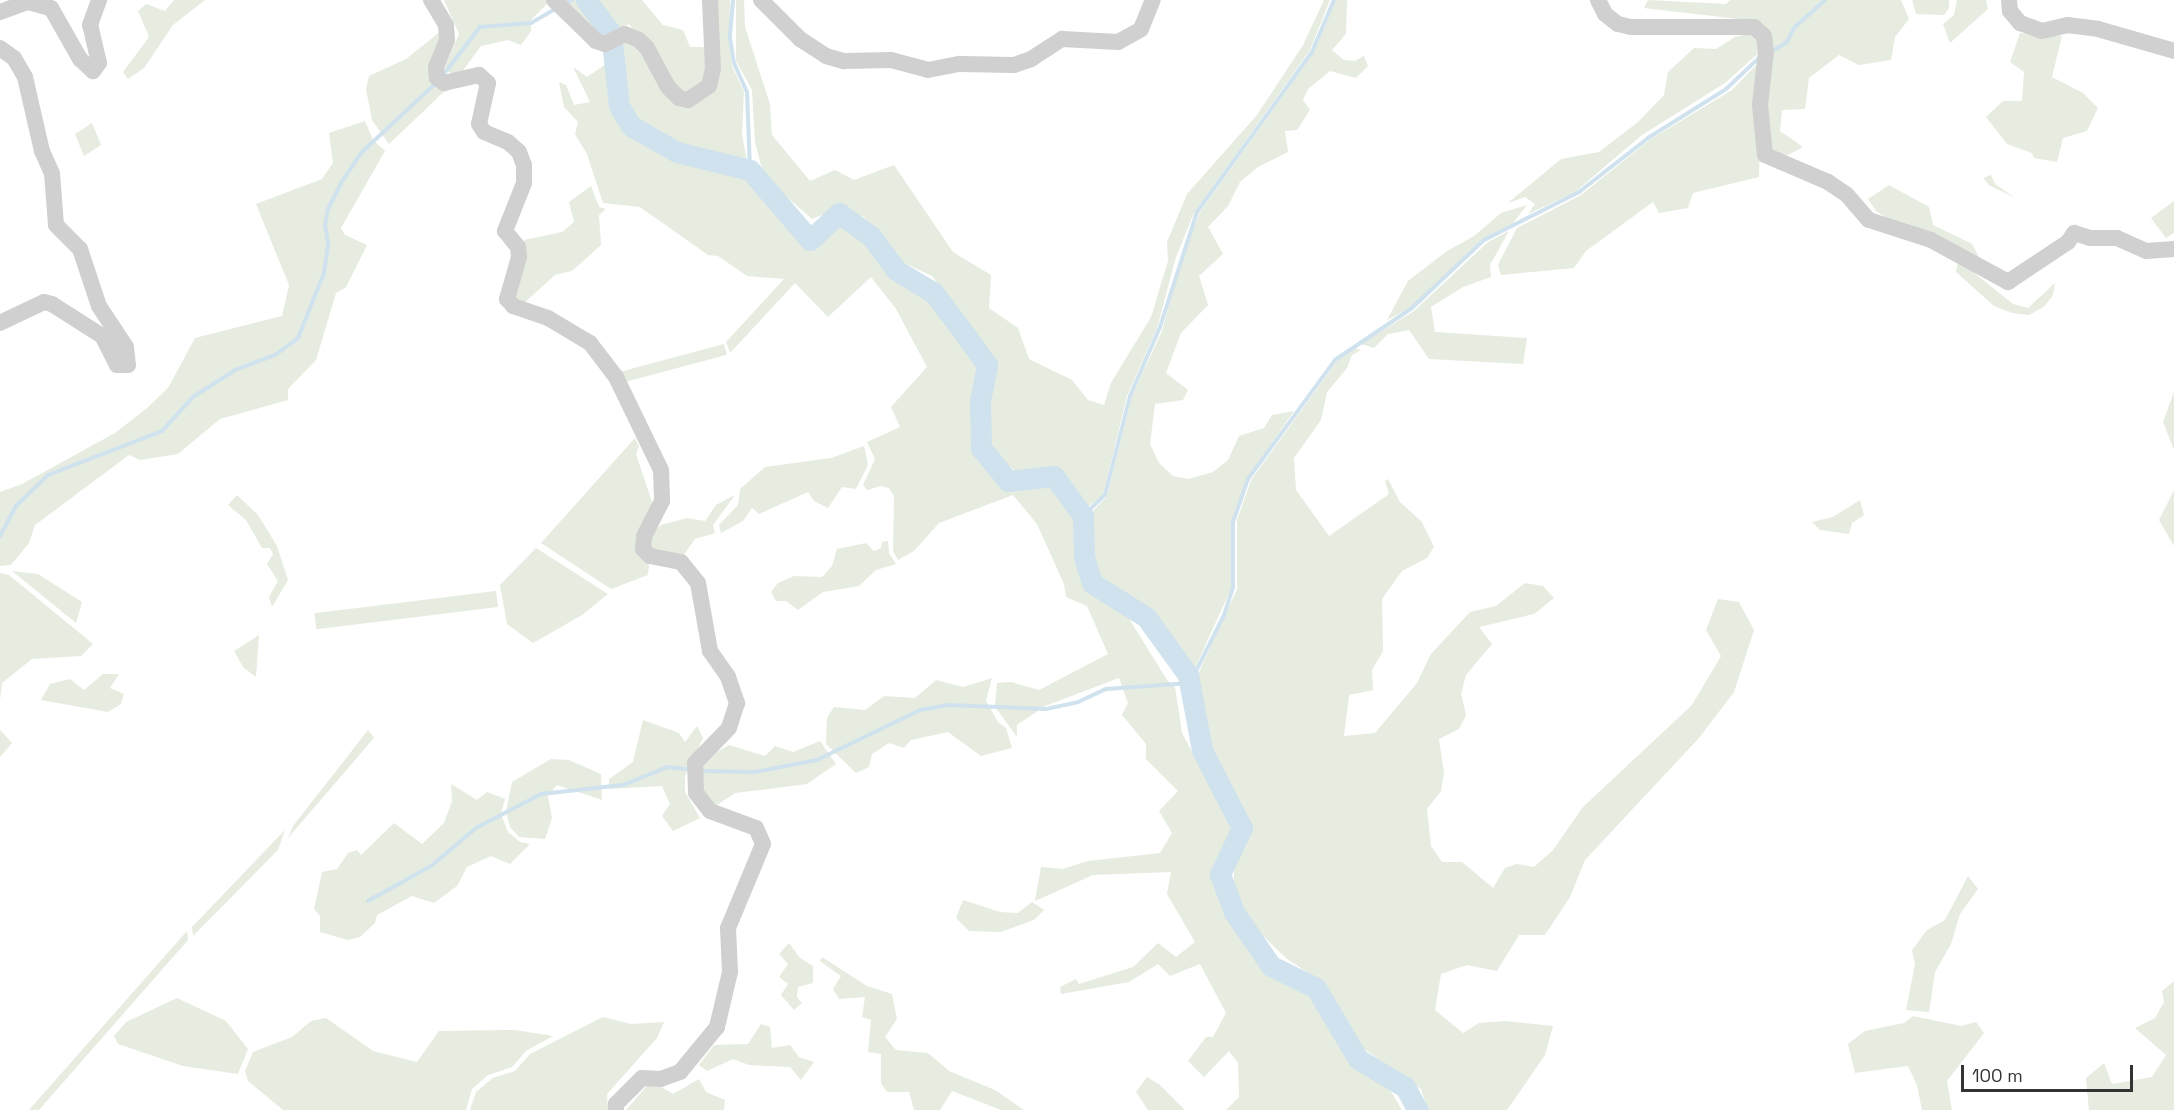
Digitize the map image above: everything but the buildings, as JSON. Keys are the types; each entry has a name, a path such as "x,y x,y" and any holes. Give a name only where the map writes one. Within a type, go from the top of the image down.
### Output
{"street":[{"path":"0,12 28,2 51,8 80,59 93,71 99,63 90,25 99,0"},
{"path":"431,0 446,25 447,40 436,67 437,78 444,84 479,75 488,83 479,124 484,132 513,147 524,165 524,183 506,231 518,247 519,257 507,299 513,306 548,318 590,343 616,377 661,470 662,501 644,536 643,549 650,556 681,562 698,583 710,651 728,677 737,703 729,728 695,763 696,793 710,811 756,828 763,844 728,928 730,972 717,1027 680,1072 661,1079 642,1078 616,1104 616,1110"},
{"path":"554,0 584,33 605,44 625,34 647,48 668,87 679,99 698,96 709,86 713,69 711,0"},
{"path":"761,0 800,39 826,56 844,61 891,60 928,70 960,64 1014,65 1031,59 1062,39 1118,42 1141,29 1153,0"},
{"path":"1598,0 1605,14 1618,24 1631,27 1754,27 1764,36 1766,52 1760,105 1765,155 1828,182 1847,195 1869,220 1931,240 2008,282 2068,242 2074,233 2090,238 2117,238 2146,251 2174,249"},
{"path":"2009,0 2010,11 2020,23 2042,31 2067,25 2098,29 2174,51"},
{"path":"0,48 14,58 25,77 42,151 52,173 56,225 80,249 99,306 126,347 128,365 117,364 102,336 52,304 44,303 0,323"}],"shaded area":[{"path":"174,0 205,0 173,25 144,68 128,79 123,72 149,37 138,11 146,4 165,11"},
{"path":"444,0 548,0 549,2 531,20 531,31 521,45 508,40 481,46 461,73 452,74 444,69 459,34"},
{"path":"559,0 583,0 606,30 605,36 595,35"},
{"path":"591,0 642,0 663,25 683,30 690,47 710,47 705,86 685,97 629,24 614,30"},
{"path":"715,0 730,0 729,40 732,66 744,92 742,134 748,167 677,148 631,123 621,105 617,42 638,43 665,90 707,94"},
{"path":"736,0 744,0 745,27 770,104 772,135 810,181 835,170 854,180 894,165 953,252 991,275 989,308 1018,328 1029,359 1072,380 1088,400 1104,405 1111,383 1151,317 1168,261 1167,242 1187,194 1257,115 1303,45 1324,0 1330,0 1310,50 1194,213 1176,257 1157,328 1127,396 1103,495 1084,510 1057,472 1017,473 986,444 991,360 932,276 896,259 864,217 837,209 812,219 764,177 755,142 752,90 736,61"},
{"path":"1336,0 1347,0 1346,34 1332,50 1344,60 1355,61 1364,56 1368,66 1356,78 1330,71 1308,89 1303,100 1310,110 1297,130 1285,131 1288,152 1258,167 1240,182 1228,206 1208,227 1223,254 1199,276 1208,305 1181,333 1166,373 1188,390 1183,400 1155,404 1150,444 1159,463 1173,476 1188,479 1213,472 1228,460 1239,436 1264,428 1272,415 1294,411 1246,480 1231,523 1231,589 1190,679 1189,671 1147,615 1097,579 1089,561 1088,516 1107,496 1132,396 1162,331 1183,254 1200,212 1314,52"},
{"path":"1648,0 1726,4 1730,0 1901,0 1909,19 1895,37 1891,60 1859,65 1839,55 1809,78 1805,109 1782,110 1780,131 1803,147 1788,155 1771,152 1765,131 1770,56 1747,20 1644,8"},
{"path":"1912,0 1949,0 1949,8 1944,15 1916,14"},
{"path":"1957,0 1986,0 1988,9 1950,43 1943,24 1954,15"},
{"path":"441,31 433,66 449,87 389,144 372,120 366,89 369,76 406,59"},
{"path":"1753,33 1758,38 1761,51 1725,83 1642,135 1575,192 1528,214 1535,204 1525,197 1508,203 1561,159 1599,152 1638,122 1664,95 1668,72 1694,48 1716,49 1735,37"},
{"path":"2020,33 2062,36 2052,77 2083,93 2098,108 2087,131 2063,138 2057,162 2034,158 2032,153 2007,144 1986,117 2003,101 2022,101 2024,72 2010,62"},
{"path":"611,45 615,107 628,128 675,155 749,172 813,248 838,221 869,240 894,276 932,299 964,339 979,366 972,435 978,459 996,480 1009,486 1049,486 1066,505 1077,520 1079,572 1091,589 1125,612 1167,680 1175,687 1182,733 1234,830 1215,873 1231,918 1272,977 1313,998 1353,1063 1390,1090 1402,1110 1226,1110 1239,1097 1238,1063 1229,1051 1204,1077 1188,1061 1206,1037 1213,1037 1226,1013 1200,964 1170,976 1158,964 1129,982 1061,994 1060,987 1076,979 1079,984 1133,967 1158,943 1176,957 1195,942 1167,894 1171,872 1093,875 1035,901 1041,867 1063,869 1088,861 1160,853 1172,833 1159,811 1178,791 1146,759 1146,744 1122,715 1128,703 1119,678 1045,706 1017,725 1017,737 995,707 997,683 1011,682 1039,690 1108,654 1087,606 1066,597 1064,584 1037,524 1013,495 939,523 914,551 898,560 893,551 894,496 889,488 881,486 867,490 863,485 875,459 867,442 900,427 891,407 927,367 896,309 871,277 828,317 795,283 730,353 726,342 784,279 747,276 718,256 708,255 640,207 603,203 587,154 575,134 578,122 564,107 559,82 566,85 574,105 590,102 573,67 587,77 606,64 607,48"},
{"path":"1762,59 1759,177 1693,193 1688,208 1659,213 1653,202 1586,251 1574,268 1501,275 1498,265 1517,228 1581,195 1651,139 1732,90"},
{"path":"365,121 373,140 385,151 341,228 345,235 367,245 346,287 336,293 316,360 288,389 288,400 220,419 178,454 140,460 129,455 35,525 29,543 11,565 0,566 0,492 22,484 115,433 147,408 168,388 195,338 282,316 289,285 256,204 322,179 333,163 329,133"},
{"path":"92,123 101,145 84,156 75,134"},
{"path":"1991,175 1995,184 2015,198 1989,185 1983,178"},
{"path":"1889,185 1929,207 1933,225 1972,244 1983,264 1896,224 1876,211 1868,199"},
{"path":"591,186 599,207 606,209 599,215 601,245 572,271 555,275 524,303 515,299 526,251 524,240 562,232 574,222 569,202"},
{"path":"2174,201 2174,233 2166,238 2151,218"},
{"path":"1527,205 1513,223 1481,240 1410,308 1387,320 1408,281 1447,251 1474,236 1501,213"},
{"path":"1509,231 1490,265 1491,277 1463,287 1431,307 1435,332 1527,338 1523,364 1429,359 1409,330 1388,334 1374,348 1361,344 1414,311 1488,242"},
{"path":"1958,260 2013,304 2028,308 2055,283 2053,295 2045,306 2029,315 2012,313 1994,306 1956,272"},
{"path":"724,344 727,355 616,384 613,374"},
{"path":"1354,348 1361,350 1352,355 1347,368 1327,392 1321,420 1294,458 1296,490 1329,536 1389,494 1385,481 1388,479 1400,502 1422,522 1434,547 1427,558 1402,571 1382,599 1383,651 1372,670 1373,690 1349,695 1344,736 1375,733 1417,683 1431,654 1470,612 1496,606 1525,583 1543,586 1554,598 1534,614 1479,627 1492,644 1466,675 1461,694 1466,715 1459,729 1439,739 1444,773 1441,791 1427,809 1431,846 1442,862 1462,862 1493,888 1505,868 1517,864 1534,867 1553,850 1583,807 1692,705 1721,656 1706,630 1718,599 1739,602 1754,630 1734,692 1699,738 1585,860 1570,897 1545,935 1519,935 1497,971 1467,965 1441,974 1435,1010 1463,1033 1479,1023 1506,1021 1553,1026 1545,1055 1507,1110 1428,1110 1421,1089 1357,1044 1325,984 1287,959 1257,930 1242,909 1234,886 1234,867 1247,844 1250,825 1205,747 1194,683 1237,589 1237,520 1251,480 1337,361"},
{"path":"2174,392 2174,450 2163,422"},
{"path":"635,438 639,446 636,454 653,505 644,558 649,566 648,575 611,589 541,543"},
{"path":"864,446 868,465 856,489 842,487 828,508 814,501 808,492 759,514 752,508 743,521 721,533 719,525 738,505 740,489 765,467 831,458"},
{"path":"2174,490 2174,546 2159,520"},
{"path":"237,495 258,515 277,546 288,580 272,607 269,597 278,581 267,564 273,554 270,548 262,548 246,520 228,505"},
{"path":"735,495 713,525 715,533 695,539 683,556 655,552 648,545 650,535 661,525 687,518 705,521 716,505"},
{"path":"1860,500 1864,515 1852,523 1849,534 1820,530 1812,522 1833,517"},
{"path":"888,541 889,553 896,564 876,570 859,586 823,592 798,610 786,601 776,601 771,592 778,583 794,576 822,577 832,566 837,549 866,543 874,551 881,548 882,542"},
{"path":"536,548 608,594 582,615 533,643 507,624 500,585"},
{"path":"12,571 38,574 82,602 76,623"},
{"path":"0,573 9,575 93,644 81,656 32,659 2,683 0,700"},
{"path":"496,591 498,607 316,629 314,613"},
{"path":"259,635 256,677 243,667 234,651"},
{"path":"103,674 119,674 110,688 124,694 121,704 108,712 41,700 50,684 70,679 84,690"},
{"path":"992,678 986,701 998,722 1006,728 1012,748 981,756 948,732 911,740 904,748 889,743 872,754 869,767 856,773 826,744 827,718 834,707 865,710 884,696 915,698 936,680 963,687"},
{"path":"643,720 679,733 685,742 697,726 703,738 685,776 685,792 700,818 673,831 662,816 670,804 662,786 609,789 609,779 633,762"},
{"path":"0,730 12,743 0,757"},
{"path":"368,730 374,738 288,838 293,826"},
{"path":"820,741 836,764 807,784 735,793 714,807 702,798 702,768 710,756 729,745 765,756 775,746 793,752"},
{"path":"551,759 569,760 601,774 602,800 557,785 548,796 552,818 545,839 519,837 510,827 506,812 512,782"},
{"path":"451,784 477,800 487,792 505,799 501,814 508,832 520,842 530,844 510,864 491,856 467,867 457,886 434,903 412,896 377,915 375,923 360,937 348,940 320,932 320,916 314,909 322,872 337,869 348,853 357,850 361,855 394,823 422,844 444,823 452,801"},
{"path":"285,830 278,850 193,936 192,927"},
{"path":"1968,876 1978,889 1960,914 1951,944 1935,972 1929,1012 1906,1010 1915,964 1912,950 1927,930 1945,920"},
{"path":"963,900 1000,912 1018,913 1032,902 1044,910 1034,920 1001,932 969,931 956,918"},
{"path":"187,931 188,940 39,1110 29,1110"},
{"path":"789,943 800,958 813,966 813,983 798,987 797,997 802,1003 794,1010 781,995 788,984 779,977 788,964 779,954"},
{"path":"822,957 867,986 892,994 897,1019 885,1037 896,1050 928,1053 949,1071 995,1090 1024,1110 1001,1110 952,1091 940,1110 914,1110 909,1092 887,1092 881,1083 881,1054 868,1052 871,1020 862,1017 865,997 839,999 833,989 841,976 820,961"},
{"path":"2174,981 2174,1110 2089,1110 2086,1078 2104,1063 2112,1084 2152,1077 2166,1055 2135,1028 2155,1018 2164,1002 2162,991"},
{"path":"177,998 226,1021 248,1049 238,1074 183,1066 118,1044 114,1036 126,1022"},
{"path":"1913,1016 1961,1026 1976,1022 1984,1033 1947,1081 1952,1110 1922,1110 1917,1085 1908,1066 1855,1073 1848,1044 1865,1031 1904,1023"},
{"path":"603,1017 631,1024 664,1022 657,1038 607,1094 608,1110 470,1110 476,1092 493,1078 515,1071 530,1054"},
{"path":"326,1018 373,1051 417,1062 439,1031 515,1030 553,1036 526,1051 512,1067 488,1075 472,1089 466,1110 283,1110 248,1081 245,1071 253,1052 292,1037 311,1021"},
{"path":"761,1024 770,1027 772,1048 790,1045 799,1057 814,1062 801,1080 790,1067 749,1065 733,1059 707,1071 699,1065 714,1045 748,1044"},
{"path":"1147,1077 1160,1085 1185,1110 1148,1110 1136,1092"},
{"path":"699,1079 706,1092 725,1100 724,1110 626,1110 651,1081 673,1094"}],"waterway":[{"path":"564,4 572,0"},
{"path":"586,0 611,33 619,106 631,126 677,152 750,170 810,240 839,213 871,236 896,270 934,293 987,365 980,401 981,448 1008,481 1054,476 1083,516 1084,557 1092,583 1146,617 1188,675 1202,750 1242,828 1220,874 1234,912 1271,966 1316,988 1358,1059 1405,1087 1418,1110"},
{"path":"733,0 730,38 734,63 747,92 750,170"},
{"path":"1083,516 1105,495 1130,396 1160,327 1197,212 1312,52 1334,0"},
{"path":"1772,51 1786,43 1795,27 1825,0"},
{"path":"443,75 480,27 531,23 555,9"},
{"path":"699,771 755,772 817,760 920,710 947,705 1046,709 1078,702 1106,689 1190,683 1224,615 1233,588 1233,522 1248,479 1335,360 1412,308 1484,240 1579,192 1648,138 1726,89 1760,57"},
{"path":"0,536 16,506 48,475 162,431 193,397 235,370 275,355 298,338 324,273 328,243 325,225 328,209 343,180 362,152 436,83"},
{"path":"368,901 431,866 476,828 541,794 623,785 668,767 691,770"}]}
